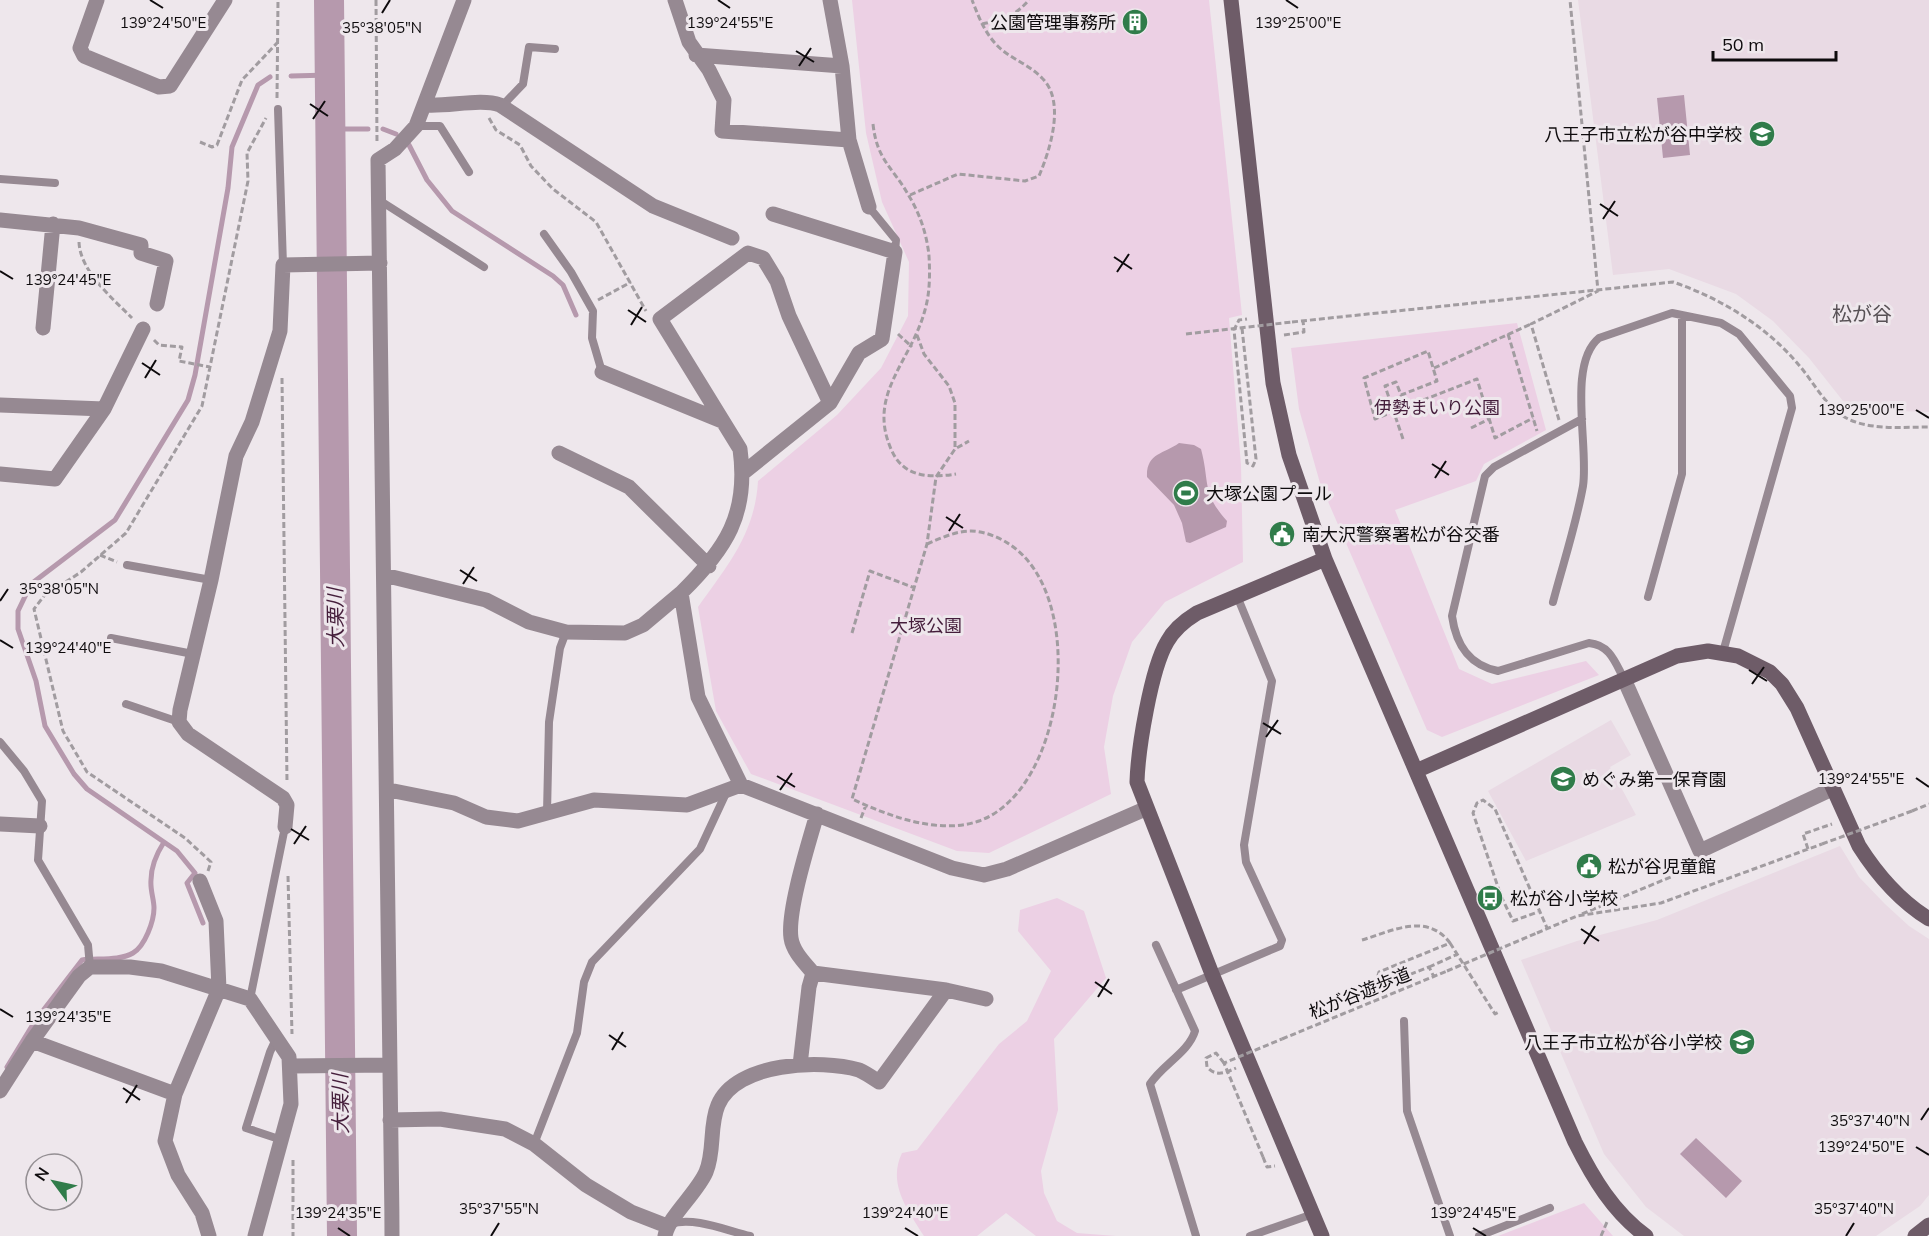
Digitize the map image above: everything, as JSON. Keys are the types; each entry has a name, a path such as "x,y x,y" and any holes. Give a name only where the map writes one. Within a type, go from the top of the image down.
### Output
{"street":[{"path":"98,0 80,48 84,56 116,67 159,87 170,86 225,0"},
{"path":"392,1236 390,1120 386,1065 389,790 377,263 378,160 395,149 416,126 464,0"},
{"path":"675,0 696,55 709,70 724,100 722,131 849,140"},
{"path":"830,0 842,66 849,140 869,207"},
{"path":"1231,0 1272,383 1294,473 1325,559 1575,1142 1601,1188 1633,1227 1646,1236"},
{"path":"696,55 842,66"},
{"path":"425,105 446,107 491,102 502,106 653,206 732,238"},
{"path":"743,473 830,403 859,353 882,339 895,252 773,214"},
{"path":"0,220 79,228 141,245 141,253 166,261 157,304"},
{"path":"43,328 53,224"},
{"path":"384,575 486,600 529,622 566,632 625,633 643,626 681,593 709,566 727,541 735,519 743,473 740,449 660,319 747,253 764,258 777,280 789,316 830,403"},
{"path":"285,827 287,805 283,798 199,743 179,722 236,456 252,422 280,331 285,265 377,263"},
{"path":"0,474 55,479 104,409 143,329"},
{"path":"602,372 722,421"},
{"path":"0,405 104,409"},
{"path":"559,453 629,487 709,566"},
{"path":"1322,1236 1145,809 1137,782 1137,760 1160,656 1178,626 1197,614 1325,559"},
{"path":"681,593 698,697 734,788"},
{"path":"1416,771 1677,656 1692,652 1723,652 1755,663 1782,684 1797,708 1854,836 1874,869 1894,892 1929,919"},
{"path":"1624,679 1700,851 1832,789"},
{"path":"389,790 454,803 486,817 518,821 594,800 687,805 734,788 817,814 952,868 984,875 1007,869 1145,809"},
{"path":"817,814 802,867 790,937 795,950 813,974 946,990 986,999"},
{"path":"0,824 40,826"},
{"path":"200,881 216,921 219,989 175,1094 165,1141 178,1175 202,1213 209,1236"},
{"path":"0,1091 32,1041 90,961 160,971 250,999 284,1039 293,1066 291,1111 255,1236"},
{"path":"800,1065 809,987 813,974"},
{"path":"390,1120 440,1119 481,1123 506,1129 534,1144 586,1185 666,1231 707,1171 713,1122 724,1095 735,1083 745,1077 800,1065 861,1071 879,1082 946,990"},
{"path":"32,1041 175,1094"},
{"path":"293,1066 386,1065"},
{"path":"1915,1236 1929,1225"}],"lane":[{"path":"502,106 523,84 529,47 555,49"},
{"path":"276,105 285,265"},
{"path":"416,126 440,126 469,172"},
{"path":"0,179 55,183"},
{"path":"379,200 484,267"},
{"path":"869,207 896,240 895,252"},
{"path":"544,234 571,272 593,312 592,338 602,372"},
{"path":"1553,602 1583,484 1583,364 1591,344 1599,338 1672,313 1721,323 1739,334 1790,396 1792,408 1723,652"},
{"path":"1648,597 1682,474 1682,315"},
{"path":"1582,419 1494,467 1485,476 1452,616 1454,632 1470,658 1486,669 1498,671 1589,643 1601,644 1611,654 1624,679"},
{"path":"127,565 211,580"},
{"path":"1176,990 1280,946 1281,940 1246,862 1244,844 1272,681 1237,596"},
{"path":"547,813 549,722 560,648 566,632"},
{"path":"111,638 193,654"},
{"path":"126,704 179,722"},
{"path":"0,742 24,771 42,801 38,860 88,945 90,961"},
{"path":"534,1144 577,1033 584,982 592,962 700,849 734,788"},
{"path":"250,999 285,827"},
{"path":"1156,945 1195,1031 1192,1040 1158,1071 1150,1084 1196,1236"},
{"path":"1404,1021 1407,1111 1450,1236"},
{"path":"282,1140 246,1128 270,1052 284,1039"},
{"path":"1479,1236 1550,1209"},
{"path":"1250,1236 1313,1214"},
{"path":"666,1231 678,1222 750,1236"}],"path":[{"path":"276,105 278,0"},
{"path":"376,0 378,160"},
{"path":"909,195 958,174 1025,181 1039,176 1047,158 1054,121 1052,93 1044,79 994,42 982,24 972,0"},
{"path":"982,24 1002,21 1017,13 1029,0"},
{"path":"1434,368 1598,291 1570,0"},
{"path":"200,142 212,147 217,145 242,80 278,42"},
{"path":"200,881 208,873 211,862 185,838 87,772 63,731 34,609 44,596 81,572 126,533 188,431 204,399 248,181 247,153 268,114"},
{"path":"486,114 496,130 520,145 531,166 553,189 596,222 648,314 660,319"},
{"path":"873,124 880,155 909,195 922,222 929,255 926,308 917,335 890,387 882,413 884,433 893,455 904,468 916,474 936,477 956,474"},
{"path":"79,228 80,256 108,295 159,345 182,347 179,361 209,367"},
{"path":"590,305 631,282"},
{"path":"1242,328 1256,459 1253,466 1247,463 1235,347 1236,323 1247,319"},
{"path":"1284,335 1304,332 1303,320"},
{"path":"1186,334 1292,322"},
{"path":"1531,324 1562,430"},
{"path":"1508,334 1538,433"},
{"path":"917,335 924,354 949,386 955,403 955,449"},
{"path":"1403,439 1393,412 1385,386 1396,382 1401,394 1437,381 1428,351 1364,378 1375,419 1393,412 1477,379 1495,438 1533,418"},
{"path":"282,372 288,793"},
{"path":"1471,428 1490,419"},
{"path":"927,544 947,535 972,531 1001,538 1024,553 1041,576 1056,617 1060,671 1049,724 1031,777 1007,807 978,822 942,826 900,818 852,799 927,544 936,477 955,449 969,441"},
{"path":"100,555 127,565"},
{"path":"852,633 870,571 915,588"},
{"path":"1538,912 1513,921 1498,897 1473,813 1477,803 1483,800 1495,809 1538,912 1547,928 1577,916 1661,903 1929,804"},
{"path":"1808,849 1803,834 1833,824"},
{"path":"284,1039 293,991 288,865"},
{"path":"1362,940 1414,925 1429,925 1442,933 1459,954 1495,1014 1499,1012"},
{"name":"松が谷遊歩道","path":"1236,1068 1223,1073 1213,1072 1207,1067 1206,1058 1216,1053 1224,1063 1547,928"},
{"path":"1450,943 1379,972 1377,979 1385,984 1459,954"},
{"path":"1429,967 1434,977"},
{"path":"1224,1063 1267,1167 1277,1165"},
{"path":"293,1158 293,1236"},
{"path":"1600,1236 1607,1222"}],"shaded area":[{"name":"八王子市立松が谷中学校","path":"1578,0 1929,0 1929,412 1868,410 1843,401 1809,358 1773,321 1736,294 1669,269 1613,275"},
{"path":"1684,95 1690,155 1663,158 1657,98"},
{"name":"大塚公園プール","path":"1179,443 1194,445 1201,449 1210,494 1227,521 1226,527 1190,543 1186,542 1182,523 1174,505 1147,477 1149,463 1157,455"},
{"name":"めぐみ第一保育園","path":"1611,720 1631,755 1610,767 1636,815 1526,861 1488,791"},
{"name":"八王子市立松が谷小学校","path":"1840,846 1859,877 1909,926 1929,939 1929,1195 1920,1206 1876,1236 1684,1236 1646,1207 1604,1154 1521,960 1577,941 1657,920"},
{"path":"1696,1138 1742,1181 1726,1198 1680,1154"}],"green space":[{"name":"大塚公園","path":"852,0 1209,0 1242,315 1229,318 1241,465 1243,562 1165,602 1132,642 1113,696 1104,747 1111,794 989,853 957,851 751,774 716,711 698,607 738,548 751,517 758,481 837,415 881,368 908,316 909,262 882,202 866,133"},
{"name":"伊勢まいり公園","path":"1517,323 1546,430 1484,464 1476,481 1395,510 1459,669 1492,684 1586,661 1599,675 1442,737 1427,730 1320,483 1299,409 1291,348"},
{"path":"1057,898 1084,911 1106,978 1054,1039 1058,1110 1041,1171 1044,1193 1057,1221 1077,1233 1116,1236 1036,1236 1006,1213 977,1236 924,1236 906,1206 898,1186 898,1164 902,1153 917,1150 999,1044 1027,1021 1051,971 1018,931 1020,910"},
{"path":"1584,1203 1613,1236 1498,1236"}],"waterway":[{"name":"大栗川","path":"329,0 342,1236"},
{"path":"291,76 329,75"},
{"path":"203,923 187,883 195,873 177,851 87,789 74,774 45,726 36,681 18,629 18,611 31,584 115,520 188,400 195,375 228,188 232,147 258,85 270,77"},
{"path":"330,129 368,129"},
{"path":"383,129 396,134"},
{"path":"409,145 427,180 452,211 553,276 563,285 576,315"},
{"path":"7,1067 35,1021 82,960 128,956 141,945 151,926 154,913 152,870 164,842"}],"place":[{"name":"公園管理事務所","path":"1135,22"},
{"name":"八王子市立松が谷中学校","path":"1762,134"},
{"name":"大塚公園プール","path":"1186,493"},
{"name":"南大沢警察署松が谷交番","path":"1282,534"},
{"name":"めぐみ第一保育園","path":"1563,779"},
{"name":"松が谷児童館","path":"1589,866"},
{"name":"松が谷小学校","path":"1490,898"},
{"name":"八王子市立松が谷小学校","path":"1742,1042"}],"district":[{"name":"松が谷","path":"1862,313"}]}
